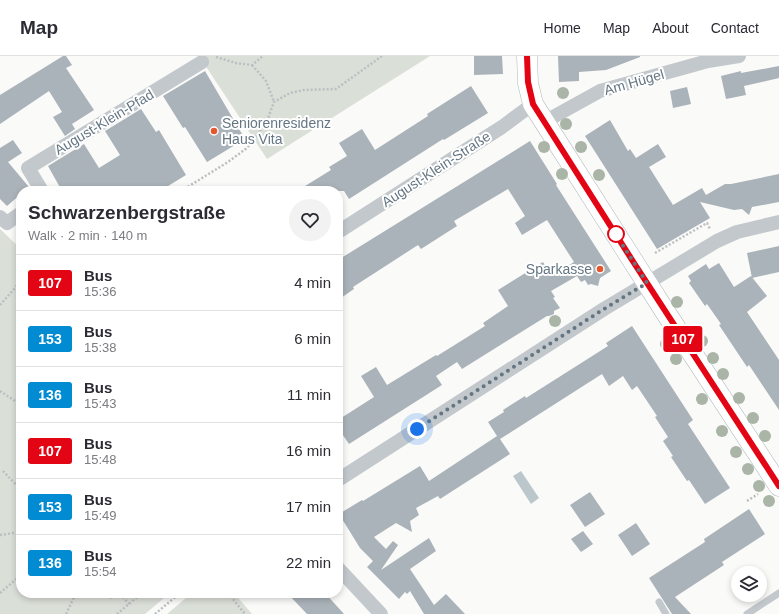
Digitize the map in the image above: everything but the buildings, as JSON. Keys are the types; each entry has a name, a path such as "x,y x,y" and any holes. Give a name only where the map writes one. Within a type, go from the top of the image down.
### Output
{"street":[{"path":"527,56 528,82 533,104 779,486"},
{"name":"Am Hügel","path":"544,122 600,91 708,61 732,56"},
{"name":"August-Klein-Pfad","path":"39,186 28,168 202,62"},
{"name":"August-Klein-Straße","path":"343,229 502,127 533,104"},
{"path":"0,217 7,223 16,217"},
{"path":"343,477 467,396 717,241 737,232 779,222"},
{"path":"343,573 381,614"}],"lane":[{"path":"747,614 779,593"},
{"path":"659,602 666,614"}],"path":[{"path":"252,65 263,56"},
{"path":"189,186 228,162 247,148 267,121 274,102 290,93 304,90 336,89 382,56"},
{"path":"223,59 236,63 252,65 266,81 274,102"},
{"path":"655,253 707,223 717,241"},
{"path":"0,305 16,287"},
{"path":"0,391 16,402"},
{"path":"3,472 16,485"},
{"path":"747,501 758,494"},
{"path":"0,535 16,533"},
{"path":"0,593 16,579"},
{"path":"66,614 74,598"},
{"path":"124,598 129,604"},
{"path":"117,614 136,598"},
{"path":"155,614 174,598"},
{"path":"232,598 245,614"}],"shaded area":[{"path":"199,56 430,56 267,159"},
{"path":"0,229 16,244 16,598 164,598 145,614 0,614"},
{"path":"521,471 539,498 531,504 513,476"},
{"path":"186,598 238,598 252,614 167,614"}],"bus line":[{"name":"107","path":"527,56 528,82 533,104 779,486"}],"place":[{"name":"Seniorenresidenz Haus Vita","path":"214,131"},
{"name":"Sparkasse","path":"600,269"}],"route":[{"path":"417,429 454,404 647,283 615,233 616,234"}]}
